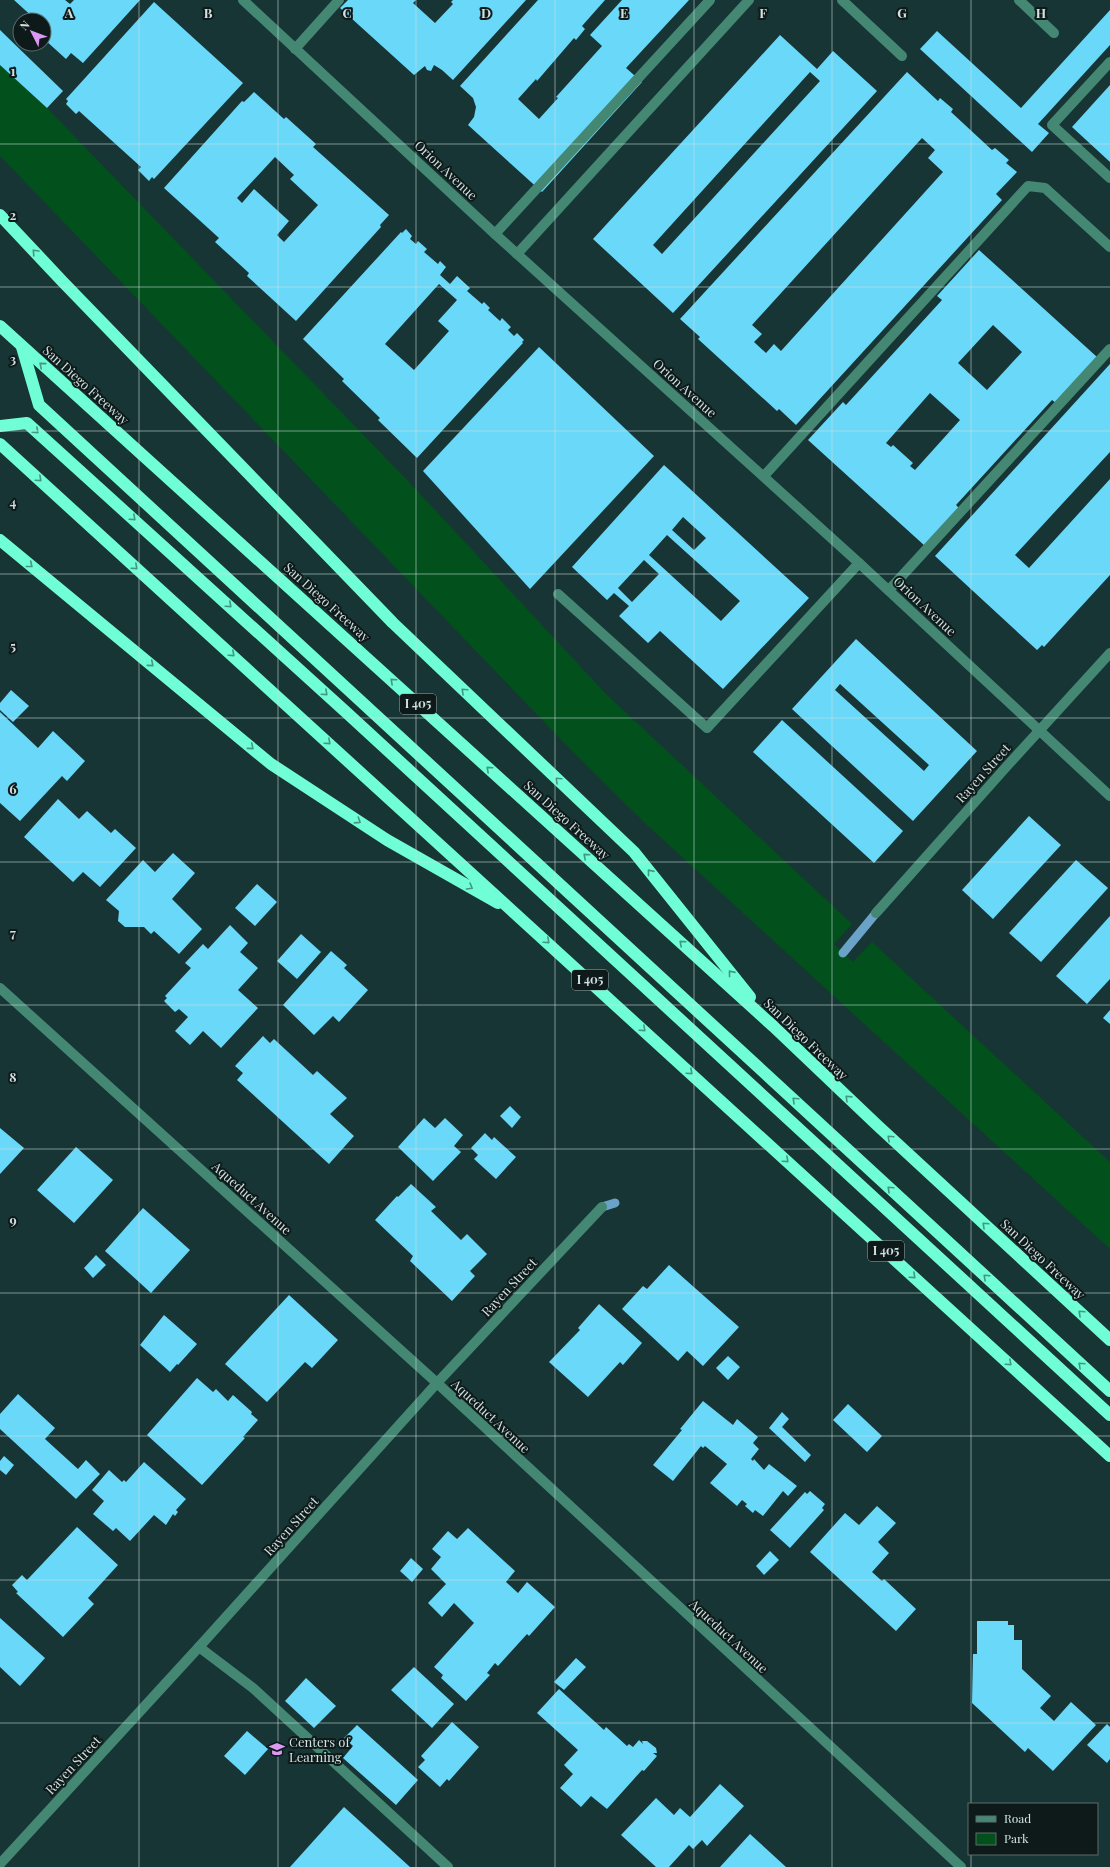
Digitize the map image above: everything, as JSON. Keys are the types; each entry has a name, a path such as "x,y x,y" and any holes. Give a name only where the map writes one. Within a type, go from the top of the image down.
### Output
{"highway":[{"path":"0,215 78,298 393,624 634,852 773,1026"},
{"name":"San Diego Freeway","path":"0,326 773,1026 876,1125 1110,1340"},
{"path":"22,347 39,405 1110,1391"},
{"path":"0,426 28,423 347,713 1110,1415"},
{"name":"I 405","path":"0,444 1110,1456"},
{"path":"0,540 271,764 387,840 518,915"}],"street":[{"name":"Orion Avenue","path":"243,0 495,234 859,562 1110,796"},
{"path":"295,49 340,0"},
{"path":"495,234 710,0"},
{"path":"517,254 749,0"},
{"path":"842,0 902,56"},
{"path":"1019,0 1054,33"},
{"path":"1110,62 1052,125 1110,178"},
{"path":"764,476 1028,186 1045,188 1110,247"},
{"path":"889,590 1110,349"},
{"path":"558,594 706,728 859,562"},
{"name":"Rayen Street","path":"876,913 1039,730 1110,653"},
{"name":"Aqueduct Avenue","path":"0,988 437,1383 961,1867"},
{"name":"Rayen Street","path":"0,1864 199,1647 437,1383 602,1207"},
{"path":"199,1647 253,1688 448,1867"}],"green space":[{"path":"0,65 47,108 409,482 605,693 852,924 834,944 853,962 872,942 1110,1162 1110,1249 647,825 573,752 0,156"}],"building":[{"path":"14,0 65,0 70,4 74,0 140,0 83,63 71,53 66,59 52,46 52,12 27,12"},
{"path":"348,0 416,0 413,3 435,23 453,4 451,2 453,0 526,0 453,80 434,65 431,71 427,70 425,66 414,75 340,8"},
{"path":"538,0 605,0 582,26 585,29 576,40 574,38 537,81 536,79 518,99 539,119 558,98 556,97 602,46 590,35 622,0 689,0 626,68 642,82 542,192 468,125 474,117 476,107 473,98 460,86"},
{"path":"154,2 243,83 154,179 152,177 149,181 138,170 141,167 79,111 76,114 66,104 68,101 66,99"},
{"path":"1110,10 1110,45 1038,124 1049,133 1032,152 920,49 937,31 1021,108"},
{"path":"0,30 12,42 12,52 23,52 63,91 47,108 0,65"},
{"path":"780,35 817,69 833,51 877,91 673,313 593,239","holes":["810,72 820,81 662,254 653,245"]},
{"path":"907,72 938,101 940,98 953,109 951,112 992,150 995,148 1009,160 1006,163 1017,172 996,194 1002,200 796,425 779,409 777,411 698,339 700,337 680,319","holes":["922,138 935,150 928,158 943,172 781,351 774,344 766,353 754,342 762,334 752,325"]},
{"path":"1110,85 1110,162 1072,127"},
{"path":"254,92 284,119 286,117 316,144 313,147 389,215 380,225 381,227 296,321 247,276 249,273 215,242 219,238 164,188 242,101 244,102","holes":["275,157 294,175 290,179 318,205 284,242 277,235 289,221 254,189 242,203 237,198"]},
{"path":"406,229 412,236 410,239 416,244 418,241 427,249 424,252 438,264 440,261 446,267 440,275 450,284 457,276 470,288 467,291 482,304 484,302 490,308 488,310 500,321 502,318 511,327 508,330 514,336 517,333 524,340 522,342 523,343 417,458 378,420 380,418 342,381 344,379 303,339 401,232 402,233","holes":["439,284 457,300 438,321 449,331 414,370 385,344"]},
{"path":"979,250 1097,357 1056,403 1052,400 956,505 959,508 925,546 808,440 843,402 846,405 942,300 937,296","holes":["993,325 1022,352 987,390 958,363","930,393 960,420 915,470 910,466 913,463 893,445 891,447 886,443"]},
{"path":"539,347 654,456 530,589 423,471"},
{"path":"1110,364 1110,452 1015,555 1029,568 1110,479 1110,575 1044,647 1042,645 1037,650 935,556"},
{"path":"664,465 809,598 723,689 660,631 648,643 619,616 629,606 614,593 607,600 572,567","holes":["683,517 706,538 694,550 672,530","667,535 740,601 721,621 649,555","644,560 659,574 632,602 618,588"]},
{"path":"856,639 977,751 913,821 792,709","holes":["840,684 929,765 924,771 835,690"]},
{"path":"11,690 29,706 13,722 0,710 0,703"},
{"path":"0,712 38,748 53,731 85,761 67,781 62,776 20,821 0,803"},
{"path":"782,720 903,831 874,863 753,752"},
{"path":"58,799 79,819 87,811 111,833 115,829 136,848 100,887 83,872 73,882 24,837"},
{"path":"1029,816 1061,845 993,919 962,890"},
{"path":"173,853 195,873 172,899 202,929 179,954 154,931 151,934 144,927 125,927 118,921 119,911 106,900 143,860 155,872"},
{"path":"1076,860 1108,888 1041,962 1009,933"},
{"path":"257,884 277,902 255,926 235,908"},
{"path":"1110,916 1110,979 1087,1004 1056,976"},
{"path":"230,925 248,943 240,952 258,968 238,990 258,1008 221,1048 203,1031 190,1045 175,1031 188,1017 179,1009 175,1012 164,1001 167,998 165,996 191,968 185,963 203,944 208,949"},
{"path":"301,934 321,952 297,979 277,961"},
{"path":"331,951 347,965 344,968 368,990 339,1022 333,1016 314,1035 283,1005"},
{"path":"1110,1010 1110,1024 1103,1018"},
{"path":"263,1036 270,1043 274,1039 313,1075 317,1071 347,1098 330,1114 354,1136 329,1164 237,1080 243,1073 235,1066"},
{"path":"510,1106 521,1117 512,1128 500,1116"},
{"path":"424,1118 435,1128 445,1118 463,1135 454,1146 461,1152 433,1181 398,1147"},
{"path":"0,1128 24,1148 0,1174"},
{"path":"485,1133 492,1140 494,1137 516,1157 496,1179 474,1159 478,1155 471,1148"},
{"path":"76,1147 113,1180 74,1223 37,1190"},
{"path":"411,1184 436,1207 431,1211 461,1240 467,1234 487,1254 470,1271 475,1276 452,1301 410,1261 413,1256 375,1220 397,1196 398,1197"},
{"path":"143,1208 190,1250 151,1293 105,1251"},
{"path":"96,1255 106,1265 93,1278 84,1268"},
{"path":"669,1265 739,1327 703,1366 687,1351 678,1361 622,1309 643,1286 647,1289"},
{"path":"289,1295 338,1340 312,1368 305,1362 267,1402 225,1364"},
{"path":"599,1304 642,1343 623,1365 620,1362 588,1397 549,1362 580,1330 578,1328"},
{"path":"164,1315 197,1344 170,1372 140,1345"},
{"path":"728,1356 740,1367 728,1380 716,1368"},
{"path":"197,1378 213,1392 216,1389 228,1401 233,1395 252,1412 251,1414 258,1420 243,1437 245,1438 202,1485 147,1435"},
{"path":"18,1394 55,1428 45,1439 78,1469 86,1460 100,1474 76,1499 0,1429 0,1414"},
{"path":"703,1401 733,1425 737,1419 758,1437 753,1443 759,1449 751,1459 753,1461 754,1459 764,1470 769,1464 797,1486 788,1496 783,1491 763,1516 755,1510 753,1513 745,1506 747,1504 742,1500 737,1506 710,1483 727,1464 705,1446 703,1448 701,1446 673,1481 653,1465 682,1430 680,1429"},
{"path":"848,1404 882,1436 867,1452 833,1420"},
{"path":"782,1412 789,1419 782,1427 811,1455 805,1462 769,1428"},
{"path":"4,1456 14,1465 6,1475 0,1470 0,1461"},
{"path":"144,1462 186,1499 176,1510 178,1512 175,1516 173,1514 166,1525 154,1515 130,1541 116,1528 113,1531 93,1514 104,1501 92,1490 109,1470 122,1482 124,1480 126,1482"},
{"path":"810,1491 825,1504 822,1508 824,1510 790,1548 770,1530 805,1492 807,1494"},
{"path":"877,1506 896,1523 878,1542 889,1553 872,1572 882,1581 884,1579 916,1609 896,1631 810,1552 845,1513 859,1525"},
{"path":"77,1527 118,1565 88,1598 94,1604 63,1637 16,1593 18,1592 12,1585 22,1575 27,1580"},
{"path":"468,1528 515,1571 506,1582 518,1593 527,1582 555,1607 529,1636 527,1634 498,1666 495,1663 487,1673 490,1675 466,1701 441,1678 443,1675 434,1667 474,1623 454,1603 442,1617 428,1603 446,1584 431,1569 441,1557 432,1549 448,1531 457,1539"},
{"path":"770,1551 779,1560 764,1575 756,1566"},
{"path":"411,1558 423,1569 412,1582 400,1571"},
{"path":"0,1618 45,1658 20,1686 0,1667"},
{"path":"977,1621 1008,1621 1008,1625 1014,1625 1014,1640 1022,1640 1022,1669 1051,1696 1040,1708 1054,1721 1071,1702 1096,1725 1053,1771 1028,1748 1025,1752 972,1703 973,1654 977,1654"},
{"path":"576,1658 586,1667 564,1690 554,1682"},
{"path":"414,1667 454,1704 432,1728 391,1690"},
{"path":"306,1678 336,1706 314,1728 285,1701"},
{"path":"559,1689 604,1730 606,1727 627,1746 629,1744 633,1747 639,1740 643,1744 642,1741 647,1741 656,1748 657,1753 653,1753 657,1756 644,1771 642,1770 607,1809 591,1796 581,1807 560,1788 573,1774 564,1765 578,1750 537,1713"},
{"path":"452,1722 479,1747 449,1781 447,1779 440,1787 418,1767 425,1760 421,1756"},
{"path":"1107,1724 1110,1727 1110,1759 1107,1763 1087,1745"},
{"path":"357,1725 418,1780 396,1805 343,1758 353,1746 344,1738"},
{"path":"247,1731 268,1749 245,1775 224,1756"},
{"path":"720,1784 744,1806 707,1846 702,1840 693,1849 689,1845 669,1867 656,1867 621,1835 656,1798 674,1815 680,1808 690,1817"},
{"path":"344,1807 410,1867 290,1867"},
{"path":"750,1834 786,1867 720,1867"}],"waterway":[{"path":"843,953 876,913"},
{"path":"602,1207 615,1203"}],"place":[{"name":"Centers of Learning","path":"277,1749"}]}
